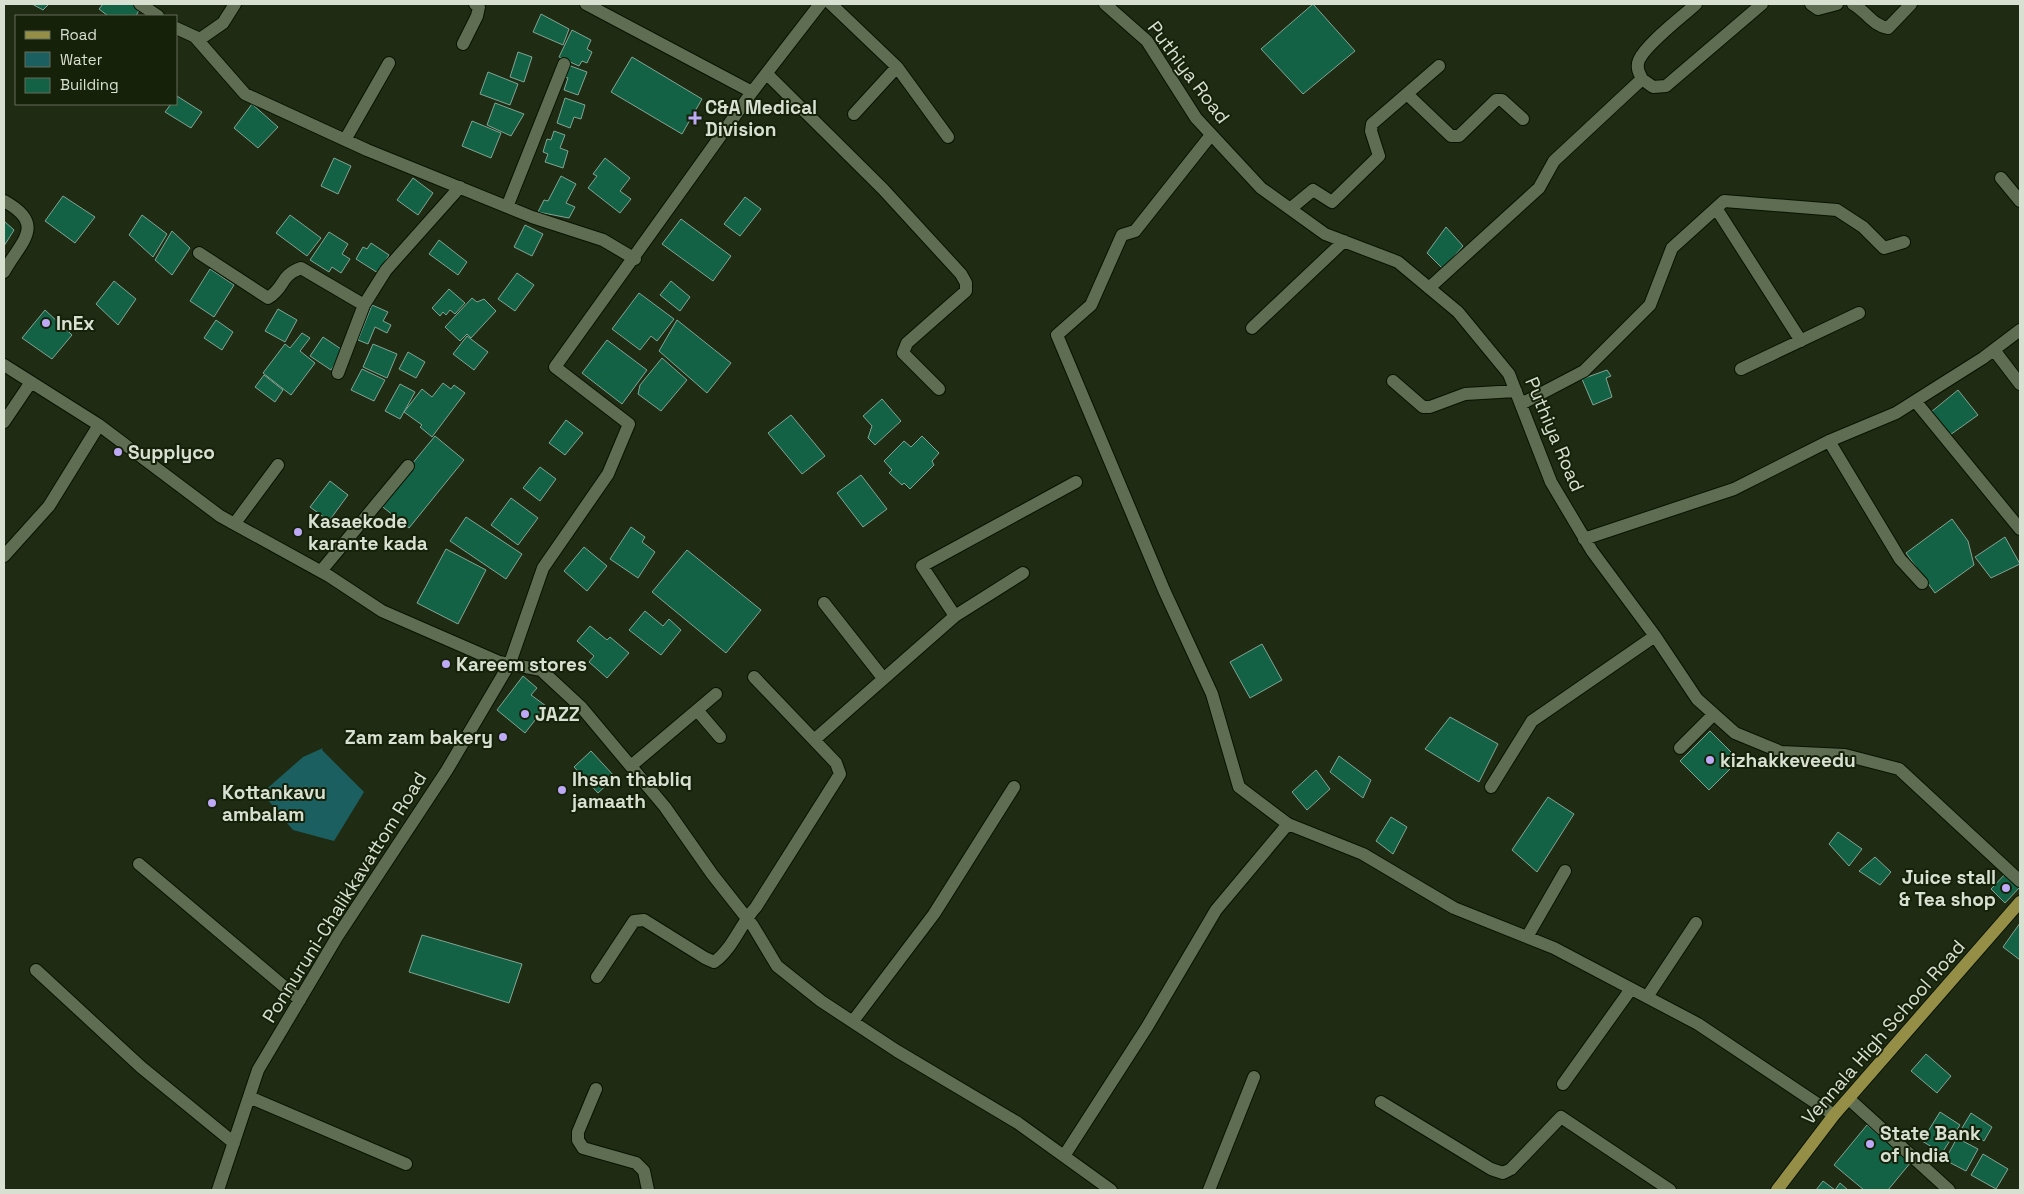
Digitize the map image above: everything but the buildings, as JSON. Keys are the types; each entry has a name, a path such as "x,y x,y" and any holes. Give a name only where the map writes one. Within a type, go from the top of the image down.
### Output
{"main road":[{"name":"Vennala High School Road","path":"1778,1190 1834,1115 2020,902"}],"street":[{"path":"140,4 156,15"},
{"path":"178,29 200,39 223,23 235,4"},
{"path":"463,44 477,16 479,7 475,4"},
{"path":"586,4 752,92"},
{"name":"Ponnuruni-Chalikkavattom Road","path":"218,1190 258,1070 337,937 447,770 510,663 543,568 608,474 629,424 555,367 635,259 752,92 820,4"},
{"path":"831,4 897,67 948,138"},
{"name":"Puthiya Road","path":"1105,4 1147,41 1196,118 1261,188 1325,234 1398,262 1458,312 1509,374 1551,482 1584,539 1655,636 1697,699 1735,733 1781,752 1845,755 1898,769 1965,828 2020,882"},
{"path":"1696,4 1649,48 1639,61 1638,70 1642,79 1653,87 1666,86 1762,4"},
{"path":"1811,4 1818,9 1837,4"},
{"path":"1853,4 1862,9 1877,26 1888,28 1912,4"},
{"path":"195,37 245,94 345,140 507,207 603,240 635,259"},
{"path":"345,140 389,63"},
{"path":"507,207 564,64"},
{"path":"1290,209 1313,190 1332,202 1379,156 1371,131 1372,124 1439,66"},
{"path":"854,114 897,67"},
{"path":"767,74 883,189 961,274 966,282 966,291 906,343 904,353 939,389"},
{"path":"1429,288 1539,188 1554,161 1642,79"},
{"path":"1407,94 1451,136 1459,136 1496,100 1502,100 1523,119"},
{"path":"1211,135 1136,231 1122,235 1090,305 1057,335 1164,590 1212,694 1239,787 1288,824 1362,854 1454,908 1554,948 1698,1024 1834,1115"},
{"path":"2001,178 2020,202"},
{"path":"338,373 364,305 386,270 460,187"},
{"path":"4,201 16,208 28,224 28,236 4,272"},
{"path":"1521,404 1584,371 1650,305 1672,248 1724,201 1837,210 1863,227 1884,248 1904,242"},
{"path":"1716,208 1801,341"},
{"path":"1252,328 1344,241"},
{"path":"199,253 268,298 277,293 288,273 301,268 364,305"},
{"path":"1742,369 1859,313"},
{"path":"1584,539 1734,489 1829,441 1896,413 1916,402 1994,350 2020,330"},
{"path":"1994,350 2020,384"},
{"path":"4,364 99,425 220,516 320,571 382,612 499,662 541,670 582,708 632,765 746,918 777,966 821,1001 897,1051 1018,1123 1111,1190"},
{"path":"1393,381 1423,406 1430,406 1465,394 1516,391"},
{"path":"4,422 31,382"},
{"path":"1916,402 2020,529"},
{"path":"4,556 49,506 99,425"},
{"path":"1829,441 1900,560 1922,583"},
{"path":"235,524 278,465"},
{"path":"320,571 408,466"},
{"path":"955,616 922,566 1076,482"},
{"path":"814,740 955,616 1023,573"},
{"path":"824,603 883,678"},
{"path":"1491,787 1532,721 1655,636"},
{"path":"597,976 634,921 644,920 714,962 721,957 746,918 756,907 840,774 836,763 754,677"},
{"path":"632,765 716,694"},
{"path":"697,710 720,737"},
{"path":"1680,748 1714,714"},
{"path":"853,1021 934,914 1014,788"},
{"path":"1064,1156 1148,1027 1216,910 1288,824"},
{"path":"139,864 300,1000"},
{"path":"1527,937 1565,871"},
{"path":"1647,997 1696,923"},
{"path":"36,970 141,1067 234,1143"},
{"path":"1563,1084 1631,989"},
{"path":"1209,1190 1254,1077"},
{"path":"596,1089 578,1132 578,1140 583,1148 636,1163 644,1171 648,1190"},
{"path":"249,1097 406,1164"},
{"path":"1849,1099 1950,1190"},
{"path":"1381,1102 1491,1169 1503,1173 1511,1169 1560,1117 1670,1190"}],"water":[{"path":"323,748 322,750 364,792 334,841 293,830 262,793 303,757"}],"place":[{"name":"C&A Medical Division","path":"695,118"},
{"name":"InEx","path":"46,323"},
{"name":"Supplyco","path":"118,452"},
{"name":"Kasaekode karante kada","path":"298,532"},
{"name":"Kareem stores","path":"446,664"},
{"name":"JAZZ","path":"525,714"},
{"name":"Zam zam bakery","path":"503,737"},
{"name":"kizhakkeveedu","path":"1710,760"},
{"name":"Ihsan thabliq jamaath","path":"562,790"},
{"name":"Kottankavu ambalam","path":"212,803"},
{"name":"Juice stall & Tea shop","path":"2006,888"},
{"name":"State Bank of India","path":"1870,1144"}]}
